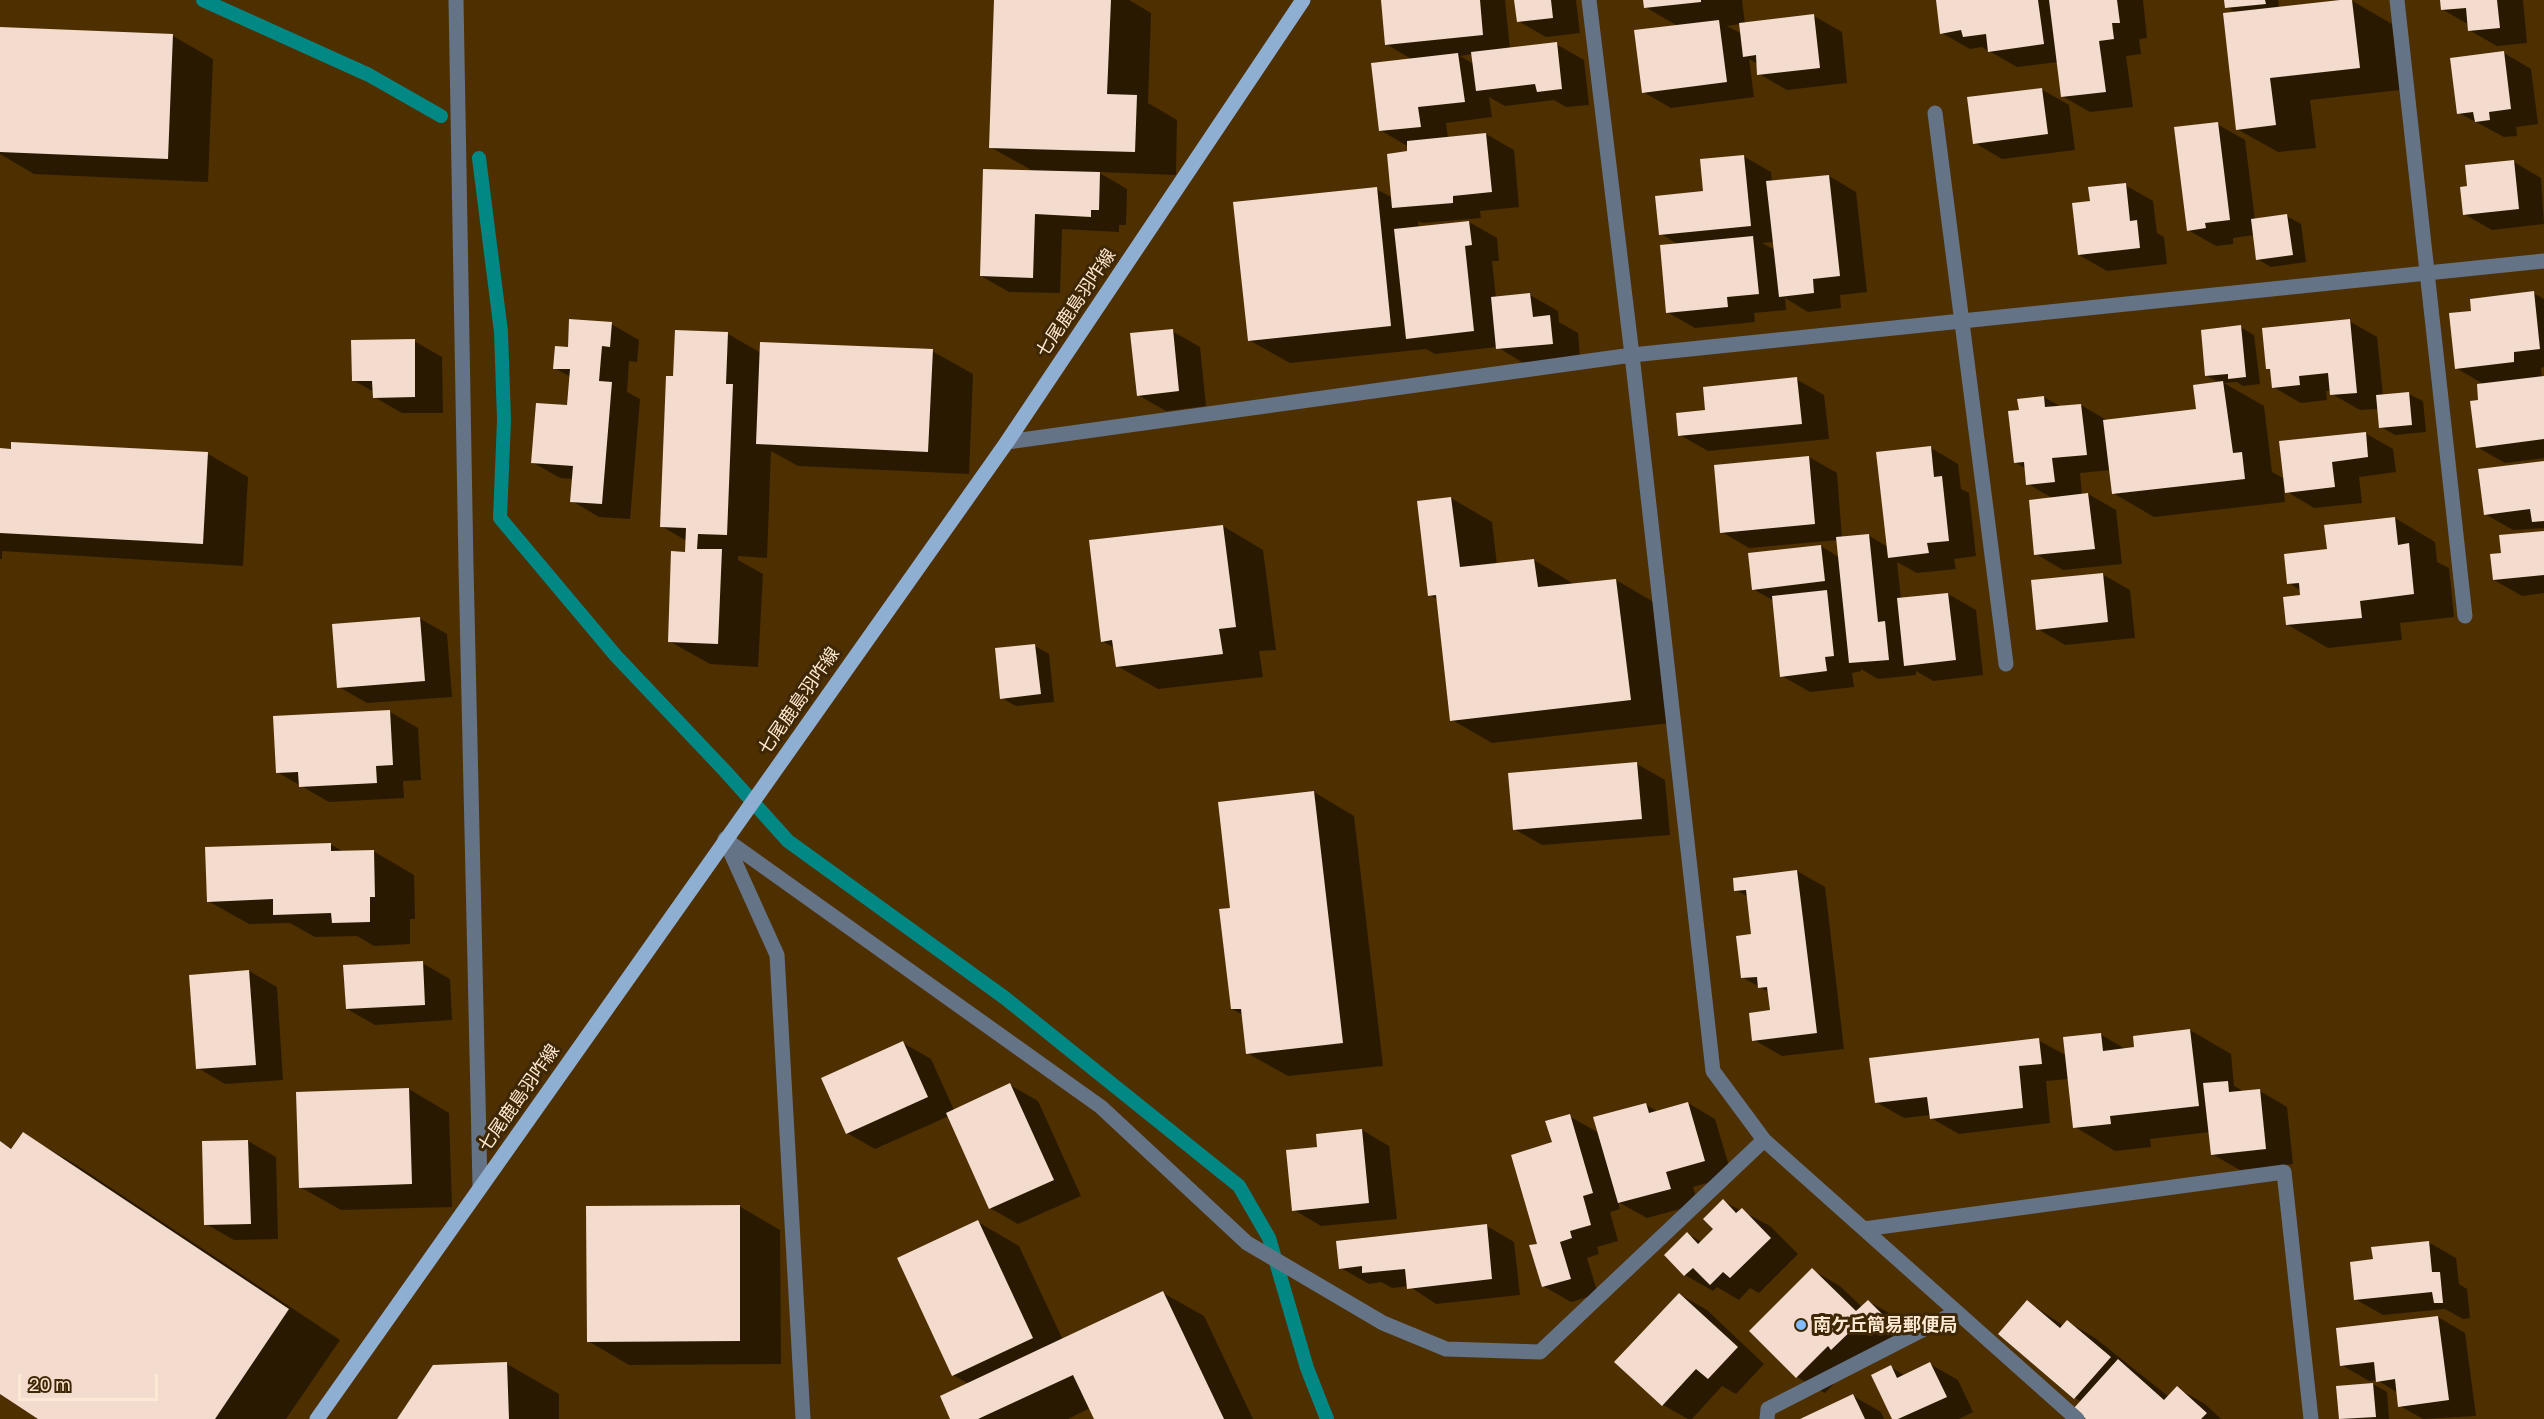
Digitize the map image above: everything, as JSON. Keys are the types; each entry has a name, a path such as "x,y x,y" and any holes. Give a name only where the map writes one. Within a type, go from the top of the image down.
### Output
{"main road":[{"name":"七尾鹿島羽咋線","path":"317,1419 765,781 1007,442 1303,0"}],"street":[{"path":"456,0 465,555 480,1186"},
{"path":"1589,0 1713,1071 1764,1140 2077,1419"},
{"path":"2397,0 2429,273 2465,616"},
{"path":"1935,113 2006,664"},
{"path":"1007,442 1632,356 2544,261"},
{"path":"725,839 1101,1107 1247,1243 1383,1323 1446,1349 1540,1352 1764,1140"},
{"path":"725,839 777,955 803,1419"},
{"path":"1864,1229 2284,1172 2311,1419"},
{"path":"1767,1419 1768,1409 1957,1312"}],"building":[{"path":"994,0 1111,0 1107,94 1137,95 1135,152 989,148"},
{"path":"1381,0 1480,0 1483,35 1385,45"},
{"path":"1514,0 1551,0 1553,18 1517,22"},
{"path":"1643,0 1701,0 1701,2 1644,8"},
{"path":"1936,0 2038,0 2044,44 1988,52 1986,34 1963,37 1961,30 1940,34"},
{"path":"2049,0 2117,0 2120,23 2112,23 2114,39 2099,41 2106,92 2061,97"},
{"path":"2224,0 2265,0 2266,4 2225,8"},
{"path":"2352,0 2360,68 2270,78 2276,125 2236,130 2223,13"},
{"path":"2440,0 2497,0 2500,28 2468,31 2466,8 2441,10"},
{"path":"1814,14 1820,68 1757,75 1756,55 1743,57 1739,23"},
{"path":"1719,20 1727,82 1642,93 1634,30"},
{"path":"0,27 173,34 168,159 0,152"},
{"path":"1557,42 1562,89 1537,92 1535,84 1476,91 1471,52"},
{"path":"2504,51 2511,109 2489,112 2490,120 2475,122 2473,112 2457,114 2450,58"},
{"path":"1458,53 1465,102 1418,107 1421,127 1379,131 1371,63"},
{"path":"2042,88 2048,134 1973,144 1967,97"},
{"path":"2218,122 2230,220 2205,223 2206,228 2187,231 2174,127"},
{"path":"1486,133 1492,192 1453,196 1453,203 1392,208 1387,154 1407,151 1407,141"},
{"path":"1744,155 1751,226 1659,235 1655,196 1703,191 1700,159"},
{"path":"2514,160 2519,209 2463,215 2460,187 2467,186 2465,165"},
{"path":"983,169 1100,172 1099,210 1091,210 1091,217 1035,214 1033,278 980,276"},
{"path":"1829,175 1840,276 1813,279 1814,293 1779,297 1766,181"},
{"path":"2126,183 2130,221 2137,220 2140,248 2078,255 2072,203 2090,201 2088,187"},
{"path":"1377,187 1391,326 1248,341 1233,202"},
{"path":"2287,214 2293,255 2256,260 2251,219"},
{"path":"1469,221 1472,245 1465,246 1474,331 1406,339 1394,229"},
{"path":"1753,236 1759,294 1727,297 1728,307 1666,313 1660,245"},
{"path":"2534,291 2540,349 2514,352 2514,362 2455,369 2449,313 2471,311 2470,299"},
{"path":"1530,293 1533,317 1550,315 1553,344 1496,349 1491,297"},
{"path":"569,319 612,322 610,347 602,346 599,381 612,382 602,504 570,502 573,466 531,463 536,403 567,405 570,369 553,369 555,346 568,347"},
{"path":"2350,319 2357,393 2330,395 2328,373 2299,376 2300,385 2272,388 2270,369 2266,369 2262,328"},
{"path":"2241,325 2246,377 2228,379 2228,374 2205,376 2201,330"},
{"path":"1173,329 1179,391 1137,396 1130,333"},
{"path":"675,330 728,332 726,384 733,384 727,535 698,534 697,549 722,549 718,644 668,642 671,551 685,552 686,528 660,527 666,376 673,376"},
{"path":"415,339 415,397 373,398 372,381 352,381 351,340"},
{"path":"760,342 933,349 928,452 756,444"},
{"path":"2544,376 2544,439 2476,448 2470,401 2478,400 2477,384"},
{"path":"1797,377 1802,424 1678,436 1676,413 1705,410 1703,387"},
{"path":"2223,381 2233,453 2242,452 2245,479 2112,494 2103,420 2196,409 2193,385"},
{"path":"2409,392 2412,425 2379,428 2376,395"},
{"path":"2044,396 2045,407 2081,404 2087,455 2052,458 2055,482 2026,485 2024,462 2014,463 2008,411 2019,410 2017,399"},
{"path":"2366,432 2368,457 2332,462 2335,487 2285,493 2279,441"},
{"path":"11,442 208,452 203,544 0,533 0,448 11,449"},
{"path":"1931,446 1934,477 1942,476 1949,541 1927,543 1929,553 1888,558 1876,452"},
{"path":"1809,456 1815,524 1720,533 1714,465"},
{"path":"2544,461 2544,521 2532,522 2530,509 2484,515 2478,469"},
{"path":"2088,493 2095,549 2034,555 2029,500"},
{"path":"1451,497 1460,567 1534,559 1538,587 1616,579 1631,700 1450,721 1436,595 1428,596 1417,501"},
{"path":"2395,517 2398,545 2409,543 2414,594 2360,601 2362,618 2286,625 2283,597 2300,595 2299,583 2287,584 2284,554 2327,549 2324,525"},
{"path":"1223,525 1236,627 1219,629 1223,654 1116,667 1112,640 1101,642 1089,540"},
{"path":"2544,531 2544,575 2493,580 2490,554 2501,553 2499,535"},
{"path":"1869,534 1878,622 1885,621 1889,660 1849,663 1836,537"},
{"path":"1821,545 1825,581 1752,590 1748,553"},
{"path":"2103,573 2108,622 2036,630 2031,580"},
{"path":"1827,590 1834,656 1825,657 1827,671 1780,677 1772,596"},
{"path":"1948,593 1956,660 1904,666 1897,598"},
{"path":"420,617 425,681 337,688 332,624"},
{"path":"1035,644 1041,694 1000,699 995,648"},
{"path":"390,710 393,765 376,766 377,783 299,787 298,772 276,773 273,716"},
{"path":"1637,762 1642,819 1513,830 1508,773"},
{"path":"1314,791 1343,1043 1246,1054 1241,1009 1231,1009 1219,909 1230,908 1218,802"},
{"path":"331,843 331,851 374,850 375,897 370,897 370,922 332,923 331,913 273,915 273,899 207,902 205,847"},
{"path":"1797,870 1817,1033 1752,1041 1749,1013 1770,1010 1767,987 1758,988 1757,977 1741,978 1736,936 1751,934 1746,890 1734,891 1733,878"},
{"path":"423,961 425,1005 346,1009 343,965"},
{"path":"249,970 256,1065 196,1069 189,975"},
{"path":"2190,1029 2199,1106 2110,1116 2111,1124 2073,1128 2063,1037 2101,1033 2103,1051 2134,1047 2133,1036"},
{"path":"2039,1038 2042,1064 2019,1066 2023,1108 1930,1119 1927,1097 1875,1103 1869,1058"},
{"path":"903,1041 928,1097 846,1134 821,1078"},
{"path":"2228,1081 2229,1092 2260,1089 2266,1149 2211,1155 2203,1083"},
{"path":"1010,1083 1054,1180 989,1209 946,1113"},
{"path":"409,1088 412,1184 299,1188 296,1092"},
{"path":"1688,1102 1705,1161 1666,1172 1671,1189 1618,1203 1593,1117 1646,1103 1649,1113"},
{"path":"1570,1114 1593,1193 1583,1196 1591,1225 1570,1231 1572,1238 1560,1242 1571,1279 1542,1287 1529,1245 1537,1244 1511,1155 1552,1142 1545,1121"},
{"path":"1362,1129 1369,1203 1292,1211 1286,1150 1317,1147 1316,1134"},
{"path":"23,1132 289,1309 215,1419 38,1419 0,1394 0,1141 11,1149"},
{"path":"248,1140 251,1224 204,1225 202,1141"},
{"path":"1723,1199 1736,1213 1742,1208 1771,1238 1730,1278 1723,1272 1710,1285 1693,1268 1684,1276 1664,1255 1687,1232 1698,1244 1713,1229 1703,1219"},
{"path":"740,1205 740,1341 587,1342 586,1206"},
{"path":"978,1220 1033,1338 952,1376 897,1258"},
{"path":"1487,1224 1492,1279 1407,1289 1405,1269 1362,1273 1362,1266 1339,1269 1336,1241"},
{"path":"2429,1241 2432,1272 2440,1272 2443,1303 2434,1303 2432,1292 2354,1300 2350,1262 2373,1259 2371,1247"},
{"path":"1812,1268 1856,1311 1868,1300 1886,1318 1870,1334 1859,1323 1831,1350 1828,1346 1796,1378 1749,1331"},
{"path":"1163,1291 1224,1419 1094,1419 1073,1375 978,1419 950,1419 940,1396"},
{"path":"1679,1293 1738,1347 1708,1379 1696,1369 1662,1406 1614,1362"},
{"path":"2027,1300 2060,1328 2067,1320 2111,1357 2074,1399 1998,1334"},
{"path":"2438,1316 2449,1400 2398,1407 2395,1379 2376,1382 2374,1362 2340,1366 2336,1328"},
{"path":"2118,1359 2164,1400 2177,1386 2207,1413 2201,1419 2086,1419 2074,1408"},
{"path":"507,1362 509,1419 397,1419 433,1365"},
{"path":"1930,1362 1947,1397 1898,1419 1892,1419 1871,1375 1891,1365 1897,1378"},
{"path":"2373,1383 2376,1417 2339,1419 2336,1386"},
{"path":"1853,1394 1865,1419 1800,1419"}],"waterway":[{"path":"203,0 369,75 441,116"},
{"path":"479,158 501,332 504,420 500,518 616,656 788,841 1005,998 1239,1186 1269,1238 1307,1368 1327,1419"}],"place":[{"name":"南ケ丘簡易郵便局","path":"1801,1325"}]}
